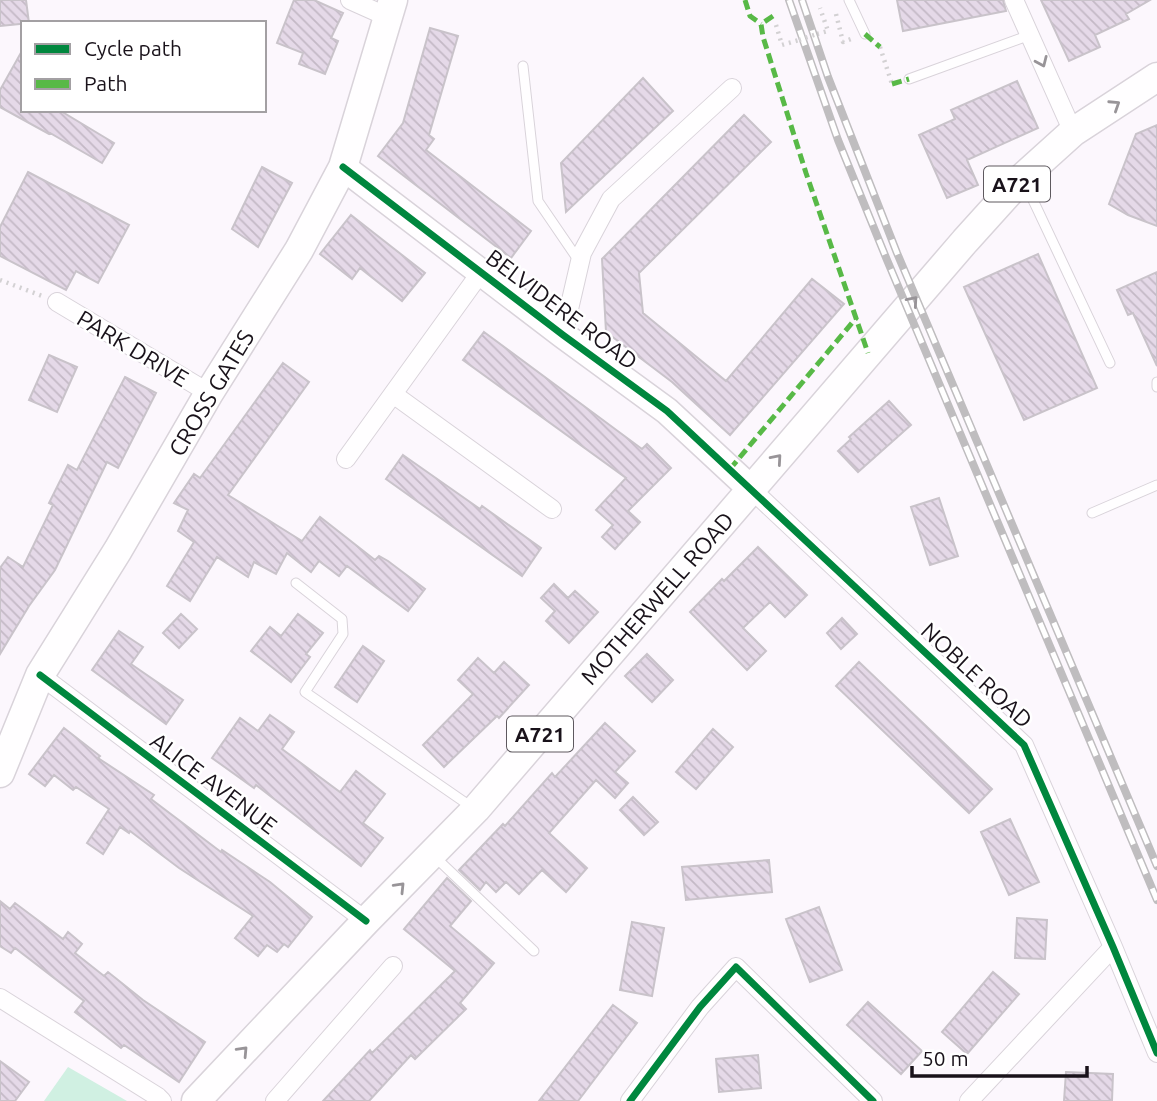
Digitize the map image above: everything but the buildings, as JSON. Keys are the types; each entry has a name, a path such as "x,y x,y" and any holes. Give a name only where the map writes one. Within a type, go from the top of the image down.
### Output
{"main road":[{"name":"CROSS GATES","path":"0,773 40,675 118,550 209,393 299,250 343,167 391,8"},
{"name":"MOTHERWELL ROAD","path":"196,1101 476,809 956,251 1023,178 1073,132 1157,77"}],"street":[{"path":"349,0 391,8"},
{"path":"1014,0 1073,132"},
{"path":"563,335 582,253 611,199 732,88"},
{"name":"BELVIDERE ROAD","path":"343,167 667,411 751,489"},
{"path":"346,459 481,272"},
{"name":"PARK DRIVE","path":"57,302 209,393"},
{"path":"393,394 552,509"},
{"name":"NOBLE ROAD","path":"751,489 1024,745 1114,947 1157,1053"},
{"name":"ALICE AVENUE","path":"40,675 366,921"},
{"path":"970,1101 1114,947"},
{"path":"275,1101 393,966"},
{"path":"630,1101 700,1007 736,967 873,1101"},
{"path":"0,998 162,1101"}],"lane":[{"path":"849,0 865,34"},
{"path":"909,79 1030,36"},
{"path":"523,66 538,201 580,261"},
{"path":"1023,178 1110,363"},
{"path":"1092,513 1157,485"},
{"path":"296,583 342,619 343,634 305,692 476,809"},
{"path":"432,853 534,951"}],"path":[{"path":"776,25 782,45 828,31 820,8"},
{"path":"880,47 892,84"},
{"path":"0,280 57,302"}],"green space":[{"path":"68,1067 127,1101 44,1101"}],"railway":[{"path":"789,0 838,140 887,260 1157,900"},
{"path":"802,0 828,77 897,253 1157,866"}],"marked path":[{"path":"745,0 750,16 761,24"},
{"path":"773,16 761,24 763,37 868,353"},
{"path":"865,34 880,47"},
{"path":"892,84 909,79"},
{"path":"730,469 857,317"}],"cycle path":[{"path":"343,167 667,411 1024,745 1157,1053"},
{"path":"40,675 366,921"},
{"path":"630,1101 700,1007 736,967 873,1101"}]}
